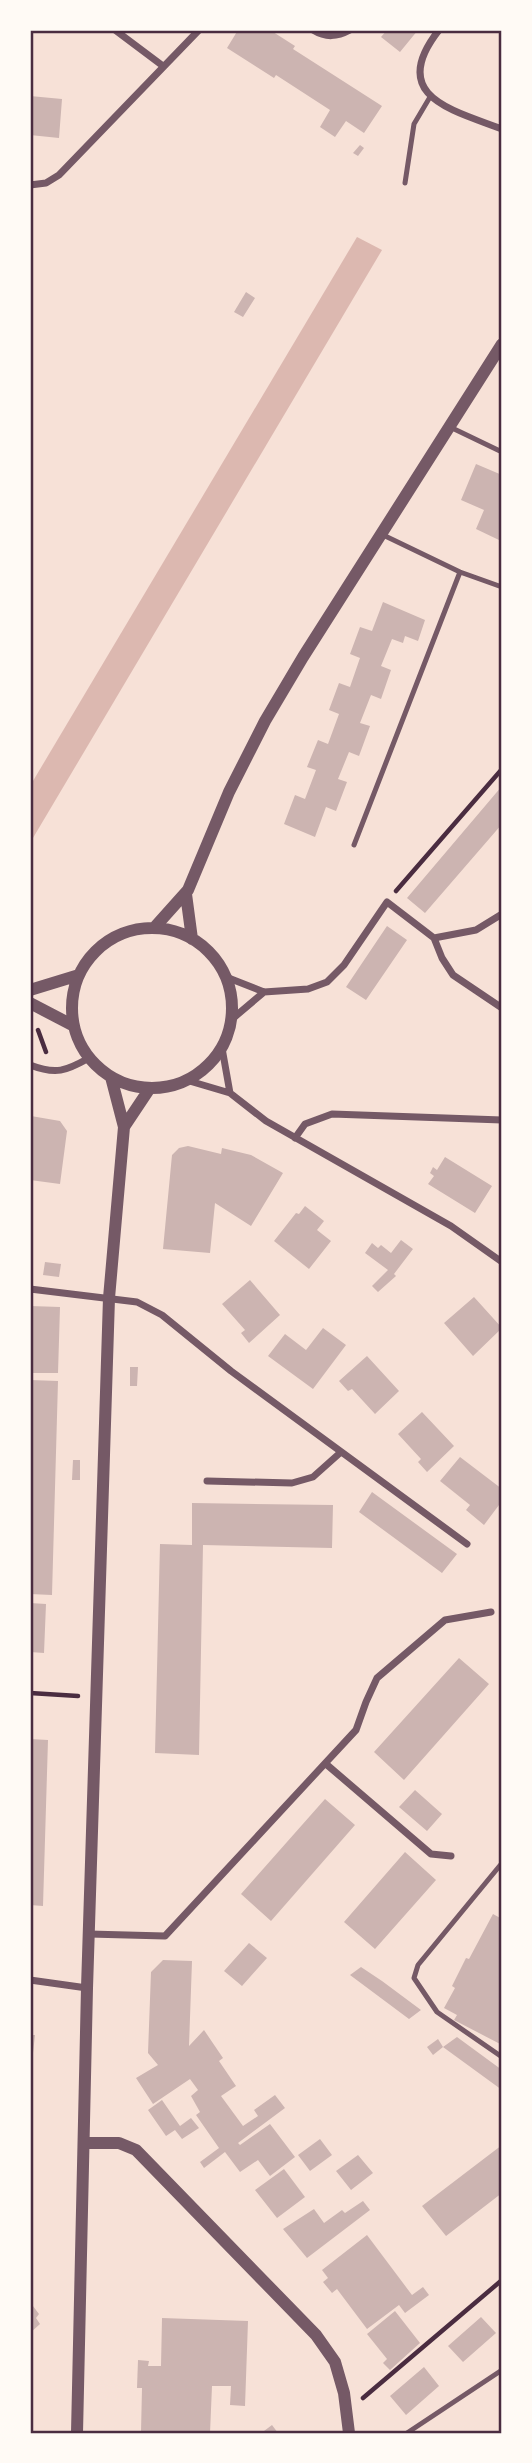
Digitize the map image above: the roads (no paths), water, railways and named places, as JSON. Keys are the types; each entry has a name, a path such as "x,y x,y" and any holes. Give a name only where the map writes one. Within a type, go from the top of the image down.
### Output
{"street":[{"path":"115,30 163,66"},
{"path":"30,185 46,183 60,175 199,30"},
{"path":"313,30 332,36 350,30"},
{"path":"439,30 423,54 420,71 422,86 430,97 443,107 502,129"},
{"path":"154,928 186,894 229,792 265,721 502,344"},
{"path":"186,894 192,939"},
{"path":"226,977 264,992 308,989 327,982 344,965 387,902 434,938 453,975 502,1008"},
{"path":"434,938 476,930 502,914"},
{"path":"154,928 180,933 192,939 212,955 226,977 230,991 231,1020 222,1048 206,1067 186,1080 169,1086 150,1088 123,1083 111,1077 89,1058 74,1026 73,991 79,975 91,955 109,940 131,931 154,928"},
{"path":"30,990 79,975"},
{"path":"231,1020 264,992"},
{"path":"32,1004 74,1026"},
{"path":"222,1048 230,1093"},
{"path":"30,1065 48,1071 62,1071 89,1058"},
{"path":"77,2433 87,1989 109,1298 124,1127 111,1077"},
{"path":"186,1080 230,1093 266,1121 451,1226 502,1262"},
{"path":"124,1127 150,1088"},
{"path":"295,1138 305,1124 332,1114 502,1120"},
{"path":"30,1289 137,1302 162,1315 230,1371 467,1544"},
{"path":"208,1481 292,1483 313,1477 341,1452"},
{"path":"89,1934 166,1936 356,1730 377,1678 445,1620 491,1612"},
{"path":"326,1764 431,1854 451,1856"},
{"path":"30,1980 87,1989"},
{"path":"84,2143 119,2143 136,2150 316,2335 335,2362 349,2433"}],"lane":[{"path":"405,183 414,124 430,97"},
{"path":"450,427 502,452"},
{"path":"381,534 460,572 502,587"},
{"path":"354,845 460,572"},
{"path":"502,1863 418,1965 414,1978 437,2012 502,2057"},
{"path":"407,2433 502,2370"}]}
